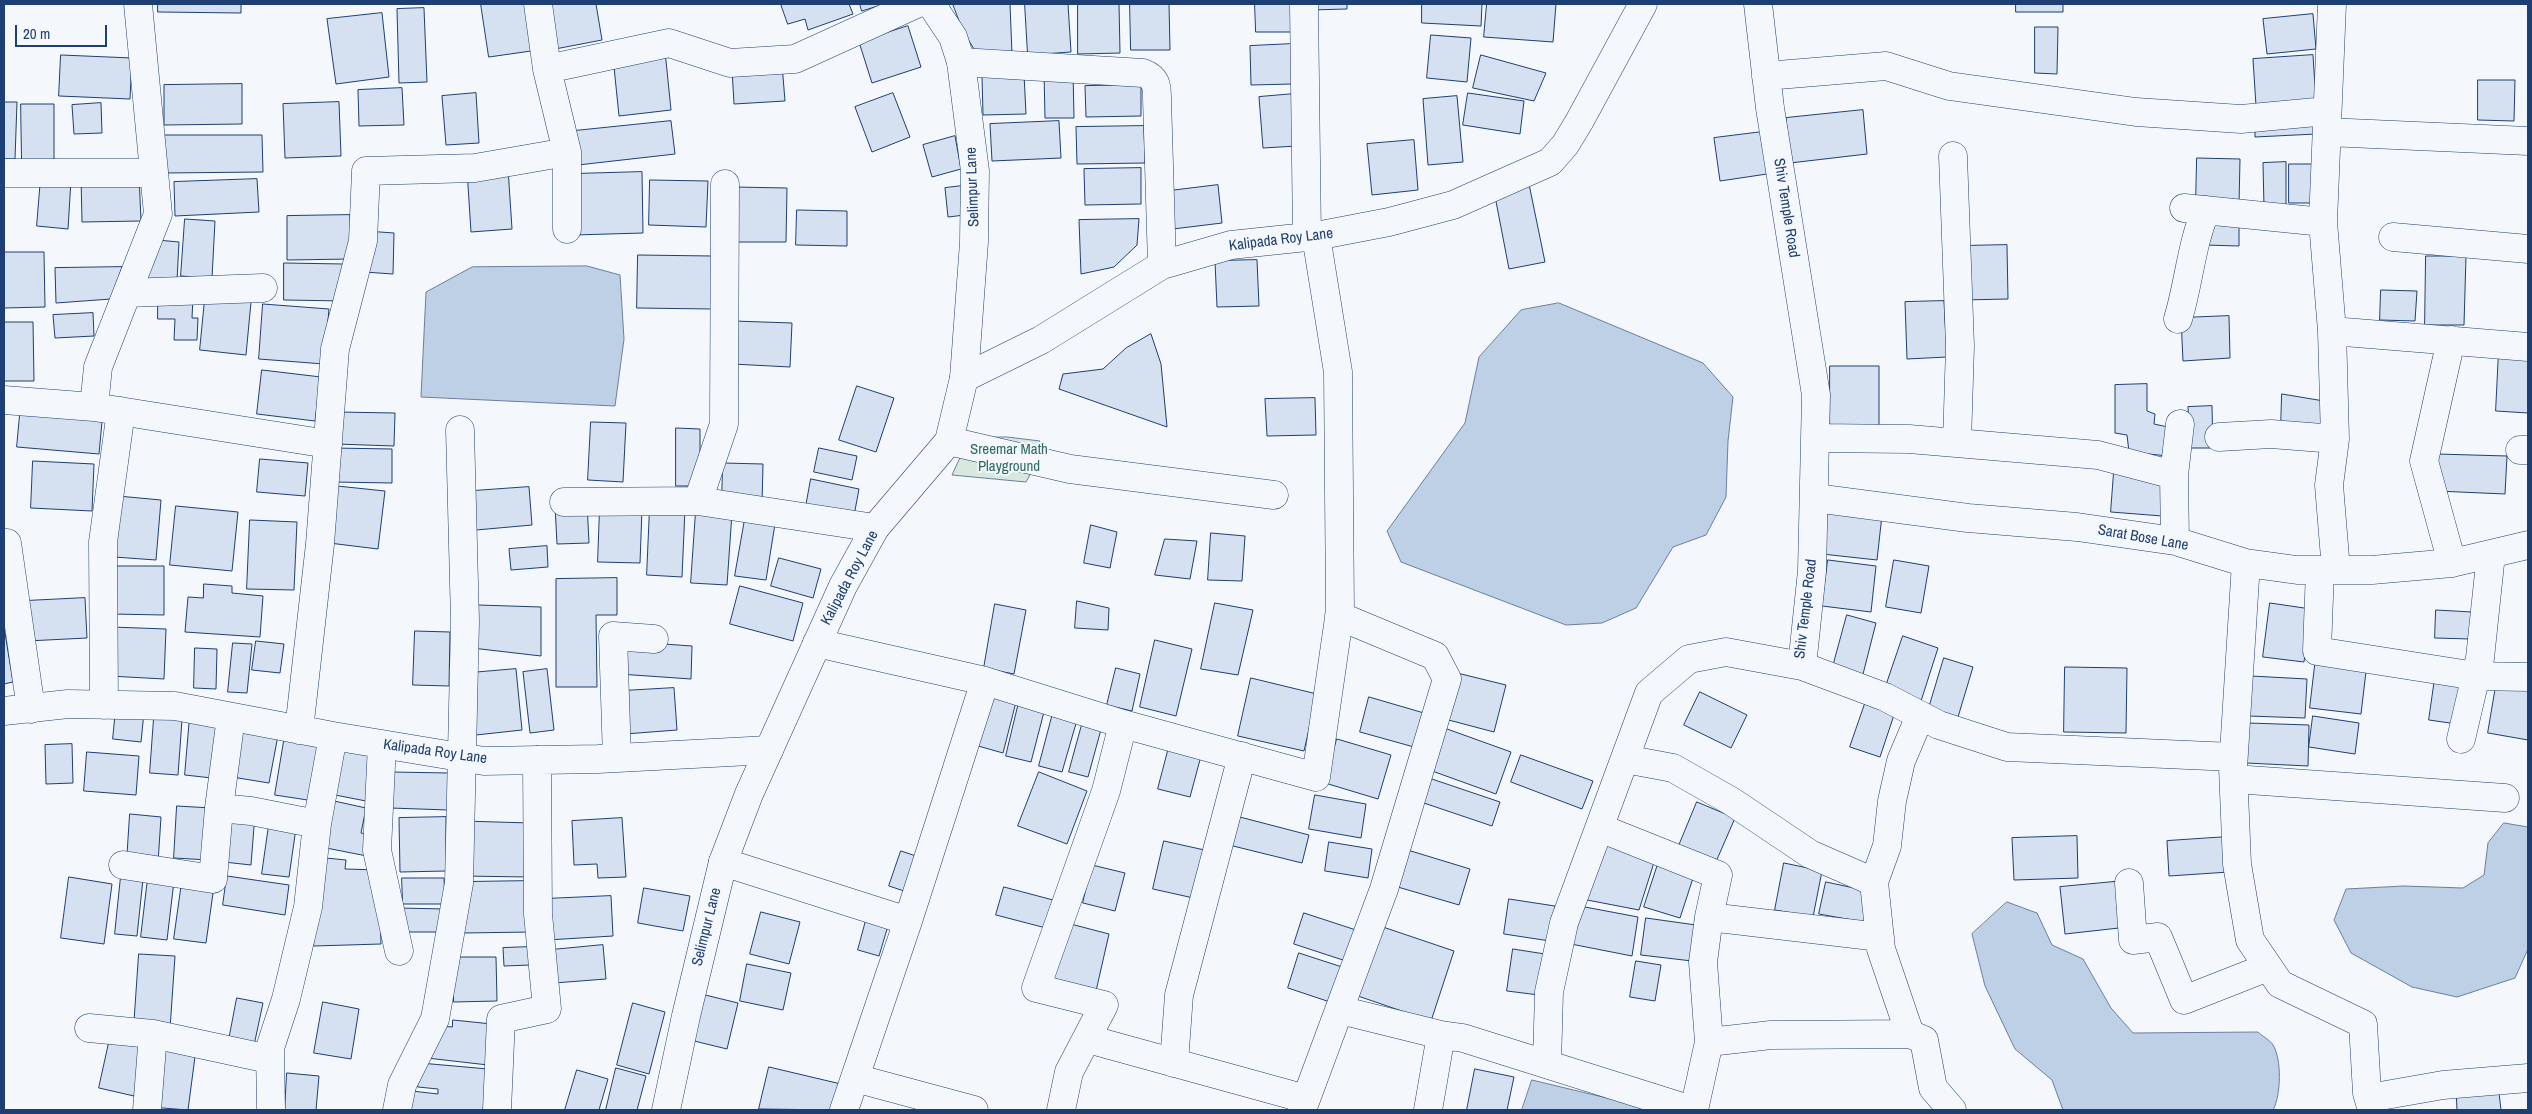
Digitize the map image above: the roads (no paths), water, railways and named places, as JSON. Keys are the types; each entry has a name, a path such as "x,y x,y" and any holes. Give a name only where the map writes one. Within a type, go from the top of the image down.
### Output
{"street":[{"path":"94,407 98,368 158,214 138,4"},
{"path":"538,4 547,69 567,152 567,229"},
{"path":"547,69 669,43 730,63 795,59 916,4"},
{"name":"Selimpur Lane","path":"931,4 953,37 961,62 975,171 974,242 964,378"},
{"path":"817,643 985,681 1123,724 1316,777 1339,616 1338,372 1312,236 1304,4"},
{"name":"Kalipada Roy Lane","path":"4,711 68,704 175,706 299,730 484,761 617,758 769,750 843,586 875,528 948,441 964,378 1041,340 1162,265 1230,245 1367,228 1453,204 1550,162 1565,145 1579,122 1643,4"},
{"name":"Shiv Temple Road","path":"1547,1064 1549,992 1564,923 1648,693 1688,660 1726,652 1802,666 1812,571 1816,395 1766,76 1758,4"},
{"path":"2332,4 2323,222 2332,331 2335,439 2329,485 2328,570 2317,652 2476,676 2528,677"},
{"path":"961,62 1143,73 1151,76 1157,88 1162,265"},
{"path":"1766,76 1886,66 1949,86 2136,112 2241,119 2327,122 2528,141"},
{"path":"299,730 336,349 362,241 366,171 475,168 567,152"},
{"path":"1953,156 1960,346 1957,443"},
{"path":"4,173 154,173"},
{"path":"698,501 724,424 725,184"},
{"path":"2178,319 2187,292 2197,232 2195,209 2323,222"},
{"path":"2393,237 2528,249"},
{"path":"127,294 262,288"},
{"path":"2332,331 2528,347"},
{"path":"2451,340 2424,461 2452,563"},
{"path":"4,400 94,407 328,444"},
{"path":"104,705 103,542 121,411"},
{"path":"2175,541 2174,475 2180,424"},
{"path":"397,1110 402,1085 434,1019 459,883 465,620 460,430"},
{"path":"2219,437 2271,434 2335,439"},
{"path":"1816,438 1909,439 2098,455 2174,475"},
{"path":"948,441 1070,469 1274,495"},
{"name":"Sarat Bose Lane","path":"1815,498 1968,518 2077,527 2175,541 2246,563 2297,570 2372,570 2452,563 2528,545"},
{"path":"564,502 698,501 875,528"},
{"path":"4,543 7,543 31,709"},
{"path":"2460,739 2480,658 2491,554"},
{"path":"2246,563 2234,768 2238,864 2250,940 2280,984 2364,1024 2370,1104 2442,1085 2528,1078"},
{"path":"1088,1039 1174,1063 1304,1105 1384,890 1447,679 1435,656 1339,616"},
{"path":"617,758 613,636 654,639"},
{"path":"1802,666 1884,697 1939,725 2007,747 2234,768 2505,798"},
{"path":"844,1110 908,921 985,681"},
{"path":"1910,1034 1881,950 1874,882 1887,846 1892,801 1901,761 1920,716"},
{"path":"123,865 213,879 219,808 231,717"},
{"path":"1061,1110 1069,1072 1104,1006 1036,988 1106,791 1123,724"},
{"path":"271,1110 270,1048 286,999 308,907 317,824 333,736"},
{"path":"382,744 377,850 399,951"},
{"name":"Selimpur Lane","path":"666,1110 686,1016 723,862 769,750"},
{"path":"1174,1063 1179,995 1242,756"},
{"path":"1625,759 1673,768 1731,801 1810,854 1874,882"},
{"path":"497,1110 501,1019 547,1009 538,914 538,760"},
{"path":"219,808 251,811 317,824"},
{"path":"1340,1010 1441,1035 1463,1038 1693,1110 1709,1042 1703,962 1709,917 1718,875 1600,828"},
{"path":"723,862 908,921"},
{"path":"2129,882 2133,940 2158,937 2184,1000 2268,967"},
{"path":"1709,917 1880,937"},
{"path":"89,1028 154,1034 269,1060"},
{"path":"147,1110 154,1034"},
{"path":"1709,1042 1771,1035 1910,1034 1924,1040 1933,1088 1952,1110"},
{"path":"1428,1110 1441,1035"},
{"path":"855,1078 974,1110"}],"water":[{"path":"587,266 620,275 624,339 615,406 421,397 426,292 472,267"},
{"path":"1559,303 1703,363 1733,397 1728,441 1726,497 1706,535 1673,547 1636,608 1602,623 1566,625 1401,562 1387,531 1465,423 1479,357 1521,310"},
{"path":"2504,823 2528,827 2528,949 2515,978 2457,997 2412,987 2351,953 2334,920 2346,889 2404,886 2463,888 2484,875 2488,843"},
{"path":"2007,902 2037,913 2052,945 2083,959 2111,1008 2133,1033 2258,1032 2273,1045 2278,1059 2279,1087 2273,1110 2063,1110 2052,1080 2015,1049 1985,986 1972,934"},
{"path":"1532,1080 1640,1106 1640,1110 1522,1110"}],"park label":[{"name":"Sreemar Math Playground","path":"1009,458"}]}
